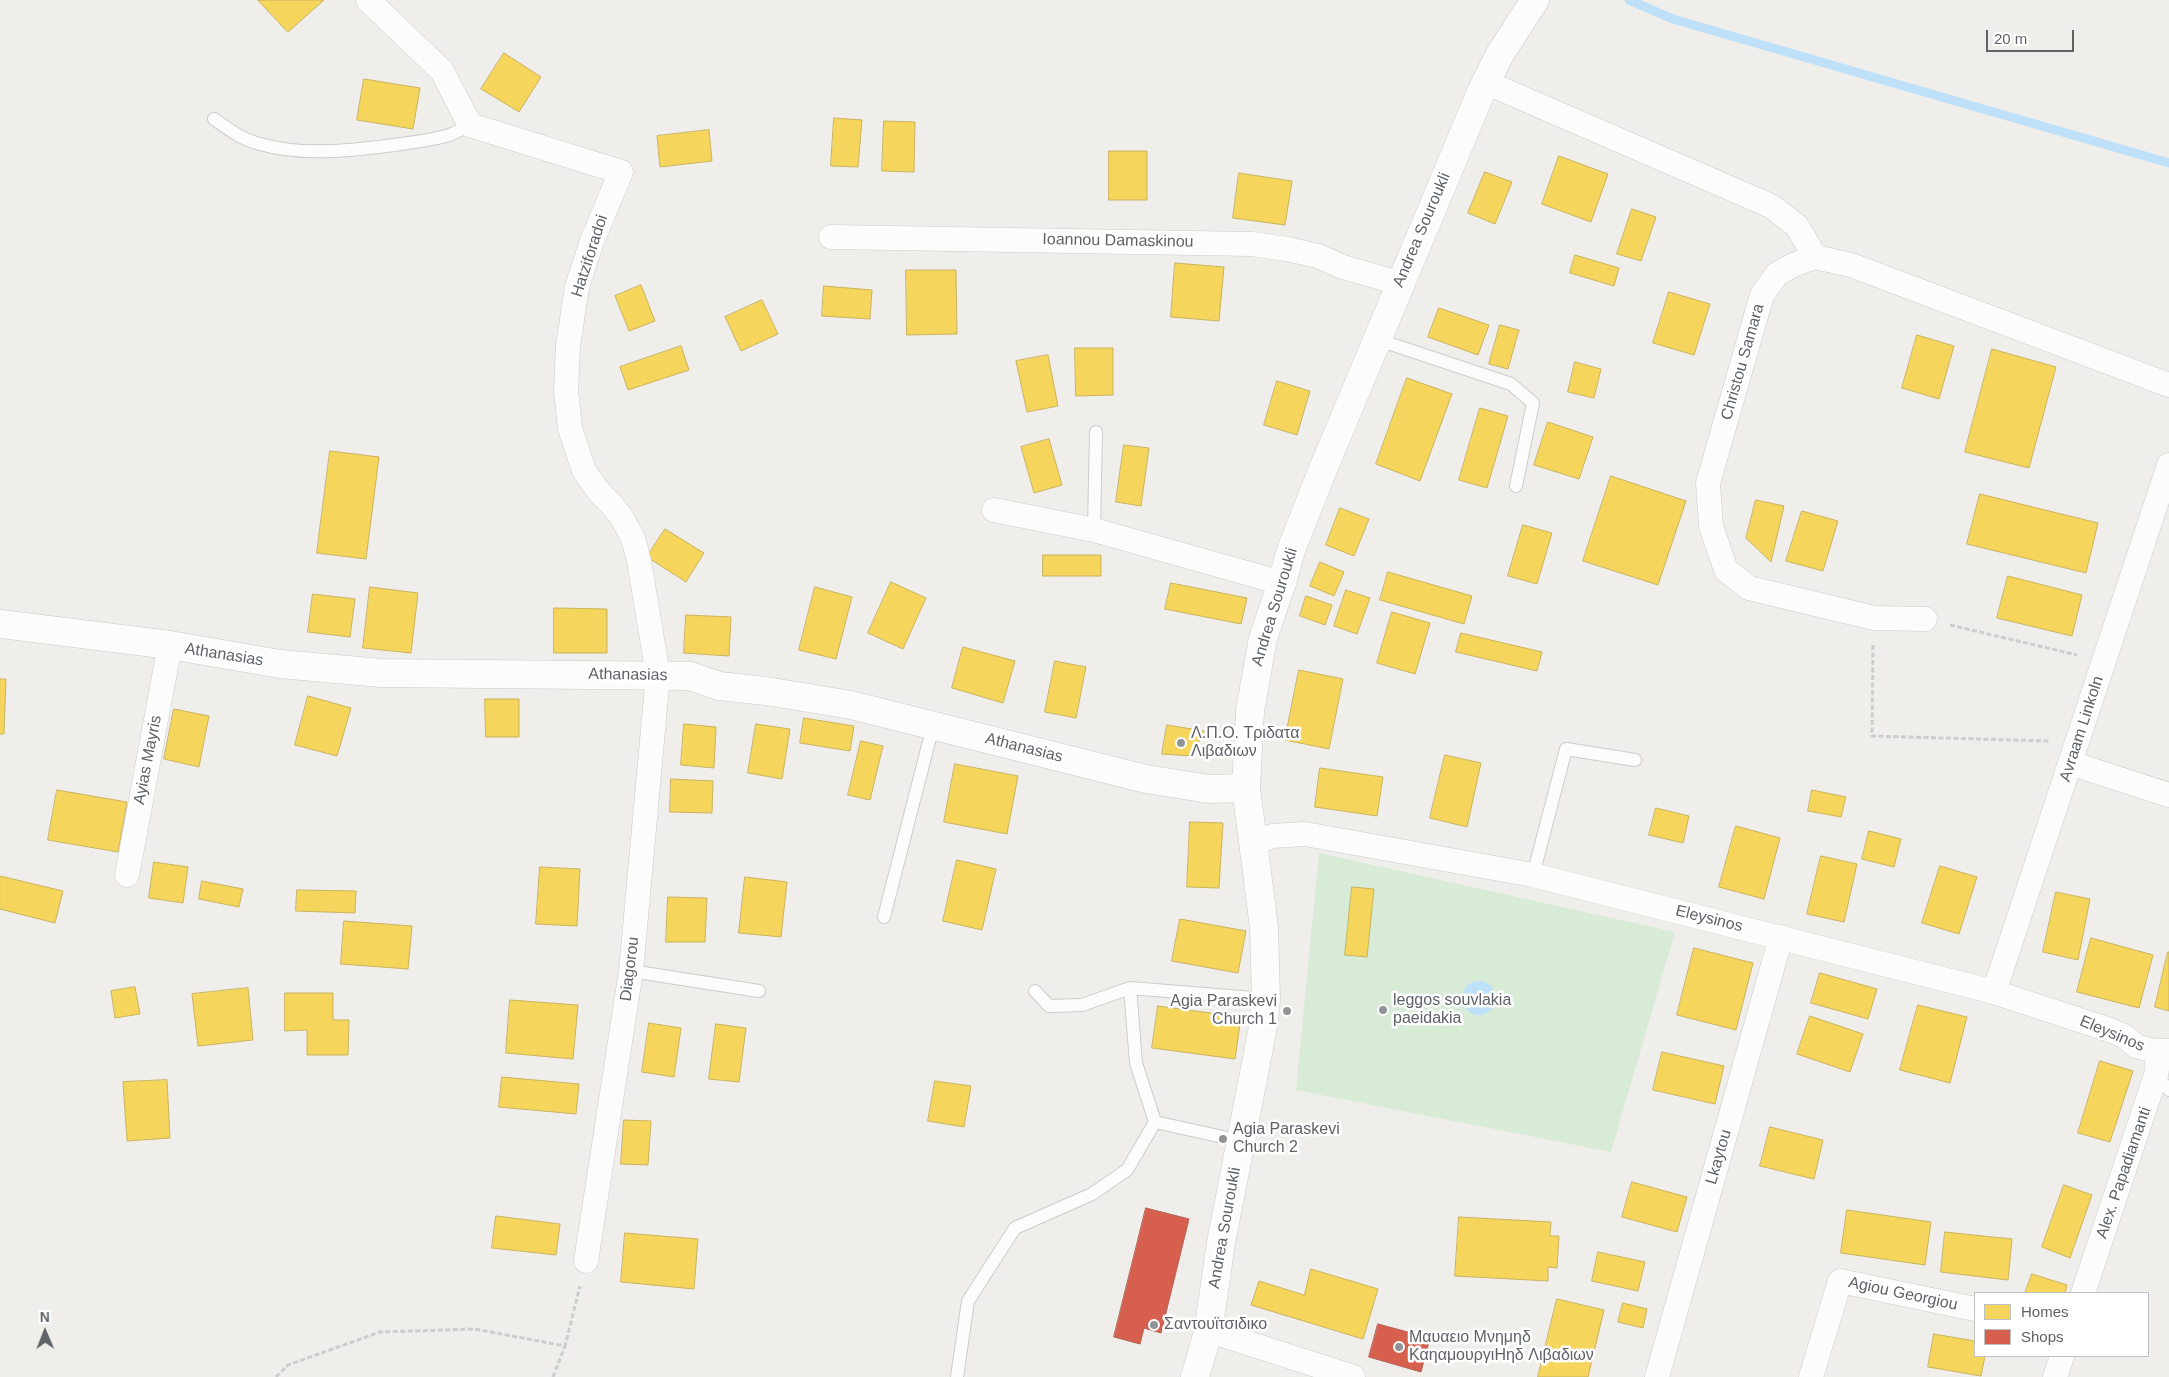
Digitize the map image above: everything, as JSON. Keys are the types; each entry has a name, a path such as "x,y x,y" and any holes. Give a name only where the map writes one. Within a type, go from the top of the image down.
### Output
{"main road":[{"name":"Andrea Souroukli","path":"1195,1377 1208,1332 1221,1243 1266,999 1264,927 1246,788 1250,711 1262,638 1282,583 1291,550 1399,283 1486,82 1500,54 1535,0"},
{"name":"Athanasias","path":"0,624 170,645 280,664 381,673 690,676 719,686 819,699 1146,779 1209,789 1246,788"}],"street":[{"path":"368,0 442,70 470,125"},
{"path":"1486,82 1772,206 1797,226 1815,257 1851,265 2169,385"},
{"name":"Hatziforadoi","path":"470,125 621,172 592,241 577,287 568,346 566,391 570,428 584,471 600,493 617,511 632,538 639,561 658,675"},
{"name":"Ioannou Damaskinou","path":"831,237 1252,244 1318,256 1343,267 1399,283"},
{"name":"Christou Samara","path":"1815,257 1793,265 1777,274 1762,295 1708,483 1711,526 1726,570 1749,588 1874,618 1925,619"},
{"name":"Avraam Linkoln","path":"1994,992 2169,465"},
{"path":"994,510 1094,530 1282,583"},
{"name":"Ayias Mayris","path":"127,874 170,645"},
{"name":"Diagorou","path":"586,1261 631,971 658,675"},
{"path":"2074,753 2169,795"},
{"name":"Eleysinos","path":"1254,843 1272,836 1305,834 1533,875 1994,992 2110,1030 2124,1036 2136,1046 2162,1051"},
{"name":"Lkaytou","path":"1657,1377 1781,937"},
{"name":"Alex. Papadiamanti","path":"2083,1292 2163,1082 2158,1063 2162,1051"},
{"name":"Agiou Georgiou","path":"1811,1377 1840,1281 1974,1309"},
{"path":"1208,1332 1223,1335 1353,1377"},
{"path":"2055,1377 2062,1357"}],"lane":[{"path":"214,119 238,135 258,144 285,150 315,151 369,148 426,140 447,136 470,125"},
{"path":"1376,339 1511,384 1533,403 1516,486"},
{"path":"1094,530 1096,432"},
{"path":"884,916 933,726"},
{"path":"1533,875 1566,748 1635,760"},
{"path":"631,971 759,992"},
{"path":"1035,991 1049,1006 1082,1005 1130,988 1266,999"},
{"path":"956,1377 968,1300 1015,1228 1092,1194 1127,1170 1155,1122 1136,1063 1130,988"},
{"path":"1155,1122 1240,1141"}],"path":[{"path":"1874,618 1872,736 2074,753"},
{"path":"1925,619 2104,662"},
{"path":"553,1377 565,1346 586,1261"},
{"path":"276,1377 288,1365 380,1332 475,1328 565,1346"}],"green space":[{"path":"1319,853 1675,932 1611,1152 1296,1090"}],"water":[{"path":"1479,981 1491,986 1496,998 1491,1010 1479,1015 1467,1010 1462,998 1467,986"}],"building: Homes":[{"path":"258,0 324,0 288,32"},
{"path":"504,53 541,77 519,112 481,89"},
{"path":"364,79 420,88 413,129 357,120"},
{"path":"834,118 862,120 858,167 831,166"},
{"path":"884,121 915,122 914,172 882,171"},
{"path":"709,130 712,161 660,167 657,136"},
{"path":"1109,151 1147,151 1147,200 1109,200"},
{"path":"1559,156 1608,174 1591,222 1542,204"},
{"path":"1485,172 1512,182 1495,224 1468,213"},
{"path":"1239,173 1292,181 1285,225 1233,218"},
{"path":"1632,209 1656,217 1641,261 1617,254"},
{"path":"1575,255 1619,268 1614,286 1570,273"},
{"path":"1175,263 1224,267 1219,321 1171,317"},
{"path":"906,270 956,270 957,334 907,335"},
{"path":"641,285 655,321 629,331 615,296"},
{"path":"824,286 872,290 870,319 822,316"},
{"path":"1669,292 1710,304 1694,355 1653,343"},
{"path":"762,300 778,334 741,351 725,317"},
{"path":"1439,308 1489,325 1478,355 1428,337"},
{"path":"1500,325 1519,330 1508,369 1489,364"},
{"path":"1917,335 1954,346 1939,399 1902,388"},
{"path":"681,346 689,370 628,390 620,367"},
{"path":"1075,348 1113,348 1113,395 1076,396"},
{"path":"1992,349 2056,367 2029,468 1965,452"},
{"path":"1048,355 1058,406 1027,412 1016,361"},
{"path":"1575,362 1601,369 1594,398 1568,392"},
{"path":"1407,378 1452,394 1420,481 1376,464"},
{"path":"1277,381 1310,391 1297,435 1264,425"},
{"path":"1480,408 1508,416 1487,488 1459,480"},
{"path":"1548,422 1593,437 1579,479 1534,465"},
{"path":"1049,439 1062,485 1034,493 1021,447"},
{"path":"1124,445 1149,448 1141,506 1116,502"},
{"path":"330,451 379,457 366,559 317,553"},
{"path":"1611,476 1686,501 1658,585 1583,561"},
{"path":"1980,494 2098,523 2086,573 1967,544"},
{"path":"1756,500 1784,506 1771,562 1746,538"},
{"path":"1340,508 1369,519 1354,556 1326,545"},
{"path":"1802,511 1838,521 1823,571 1786,561"},
{"path":"1523,525 1552,533 1537,584 1508,576"},
{"path":"665,529 704,553 686,582 647,557"},
{"path":"1043,555 1101,555 1101,576 1043,576"},
{"path":"1320,562 1344,572 1334,596 1310,586"},
{"path":"1388,572 1472,596 1464,624 1380,600"},
{"path":"2008,576 2082,595 2072,636 1997,618"},
{"path":"891,582 926,598 903,649 868,633"},
{"path":"1171,583 1247,598 1241,624 1165,609"},
{"path":"370,587 418,593 411,653 363,648"},
{"path":"815,587 852,597 836,659 799,650"},
{"path":"1346,590 1370,598 1357,634 1334,626"},
{"path":"313,594 355,599 350,637 308,632"},
{"path":"1306,596 1332,605 1325,625 1300,616"},
{"path":"554,608 607,609 607,653 554,653"},
{"path":"1392,612 1430,623 1415,674 1377,663"},
{"path":"686,615 731,617 729,656 684,653"},
{"path":"1461,633 1542,652 1537,671 1456,652"},
{"path":"963,647 1015,661 1003,703 952,688"},
{"path":"1055,661 1086,667 1076,718 1045,712"},
{"path":"1299,670 1343,679 1329,749 1285,740"},
{"path":"0,679 6,679 4,734 0,734"},
{"path":"308,696 351,708 337,756 295,745"},
{"path":"485,699 519,699 519,737 486,737"},
{"path":"174,709 209,716 199,767 164,759"},
{"path":"804,718 854,726 850,751 800,743"},
{"path":"684,724 716,727 714,768 681,765"},
{"path":"756,724 790,729 782,779 748,773"},
{"name":"Λ.Π.Ο. Τριδατα Λιβαδιων","path":"1167,725 1204,731 1192,756 1162,754"},
{"path":"861,741 883,746 870,800 848,795"},
{"path":"1445,755 1481,763 1467,827 1430,818"},
{"path":"955,764 1018,776 1007,834 944,822"},
{"path":"1320,768 1383,777 1377,816 1315,807"},
{"path":"671,779 713,781 712,813 670,812"},
{"path":"57,790 127,802 118,852 48,840"},
{"path":"1812,790 1846,797 1841,817 1808,811"},
{"path":"1656,808 1689,816 1683,843 1649,835"},
{"path":"1190,822 1223,823 1219,888 1187,887"},
{"path":"1736,826 1780,838 1764,899 1719,887"},
{"path":"1869,831 1901,839 1894,867 1862,859"},
{"path":"1821,856 1857,864 1844,922 1807,914"},
{"path":"957,860 996,869 982,930 943,921"},
{"path":"154,862 188,867 183,903 149,898"},
{"path":"1940,866 1977,877 1959,934 1922,923"},
{"path":"540,867 580,869 577,926 536,924"},
{"path":"0,876 63,891 55,923 0,909"},
{"path":"745,877 787,882 781,937 739,933"},
{"path":"202,881 243,889 239,907 199,899"},
{"path":"1352,887 1374,889 1367,957 1345,955"},
{"path":"297,890 356,891 355,913 296,911"},
{"path":"2056,892 2090,899 2078,960 2043,952"},
{"path":"668,897 707,898 705,942 666,942"},
{"path":"1180,919 1246,931 1238,973 1172,961"},
{"path":"344,921 412,926 408,969 341,964"},
{"path":"2091,938 2153,955 2139,1008 2077,992"},
{"path":"1694,948 1753,963 1736,1030 1677,1015"},
{"path":"2169,952 2169,1011 2155,1007"},
{"path":"1820,973 1877,989 1868,1019 1811,1003"},
{"path":"135,987 140,1014 115,1018 111,991"},
{"path":"248,988 253,1040 198,1046 192,994"},
{"path":"285,993 333,993 333,1020 349,1020 348,1055 307,1055 307,1030 285,1031"},
{"path":"510,1000 578,1005 573,1059 506,1053"},
{"path":"1918,1005 1967,1017 1950,1083 1900,1070"},
{"path":"1158,1006 1241,1017 1235,1059 1152,1048"},
{"path":"1810,1016 1863,1034 1850,1072 1797,1054"},
{"path":"649,1023 681,1028 674,1077 642,1072"},
{"path":"716,1024 746,1028 739,1082 709,1079"},
{"path":"1662,1052 1724,1066 1715,1104 1653,1090"},
{"path":"2100,1061 2133,1071 2110,1142 2078,1133"},
{"path":"502,1077 579,1084 576,1114 499,1107"},
{"path":"167,1080 170,1138 127,1141 123,1082"},
{"path":"935,1081 971,1086 964,1127 928,1121"},
{"path":"624,1120 651,1121 648,1165 621,1164"},
{"path":"1770,1127 1823,1140 1814,1179 1760,1166"},
{"path":"1632,1182 1687,1197 1677,1232 1622,1217"},
{"path":"2064,1185 2092,1195 2070,1258 2042,1247"},
{"path":"1847,1210 1931,1222 1925,1265 1841,1253"},
{"path":"496,1216 560,1224 556,1255 492,1248"},
{"path":"1459,1217 1551,1222 1550,1236 1559,1236 1557,1268 1548,1267 1548,1281 1455,1276"},
{"path":"1945,1232 2012,1239 2008,1280 1941,1272"},
{"path":"625,1233 698,1239 694,1289 621,1282"},
{"path":"1598,1252 1645,1262 1638,1291 1592,1281"},
{"path":"1311,1269 1378,1289 1363,1339 1251,1305 1259,1281 1304,1295"},
{"path":"2032,1274 2067,1285 2065,1292 2025,1292"},
{"path":"1557,1299 1604,1310 1588,1377 1538,1377"},
{"path":"1623,1303 1647,1309 1643,1328 1618,1322"},
{"path":"1934,1334 1974,1341 1974,1357 1985,1357 1981,1376 1928,1367"}],"building: Shops":[{"path":"1146,1208 1189,1219 1161,1333 1144,1328 1140,1344 1114,1337"},
{"name":"Μαυαειο Μνημηδ ΚαηαμουργιΗηδ Λιβαδιων","path":"1378,1324 1430,1338 1421,1372 1369,1357"}],"waterway":[{"path":"1629,0 1673,19 2169,163"}],"place":[{"name":"Λ.Π.Ο. Τριδατα Λιβαδιων","path":"1181,743"},
{"name":"leggos souvlakia paeidakia","path":"1383,1010"},
{"name":"Agia Paraskevi Church 1","path":"1287,1011"},
{"name":"Agia Paraskevi Church 2","path":"1223,1139"},
{"name":"Σαντουϊτσιδικο","path":"1154,1325"},
{"name":"Μαυαειο Μνημηδ ΚαηαμουργιΗηδ Λιβαδιων","path":"1399,1347"}]}
